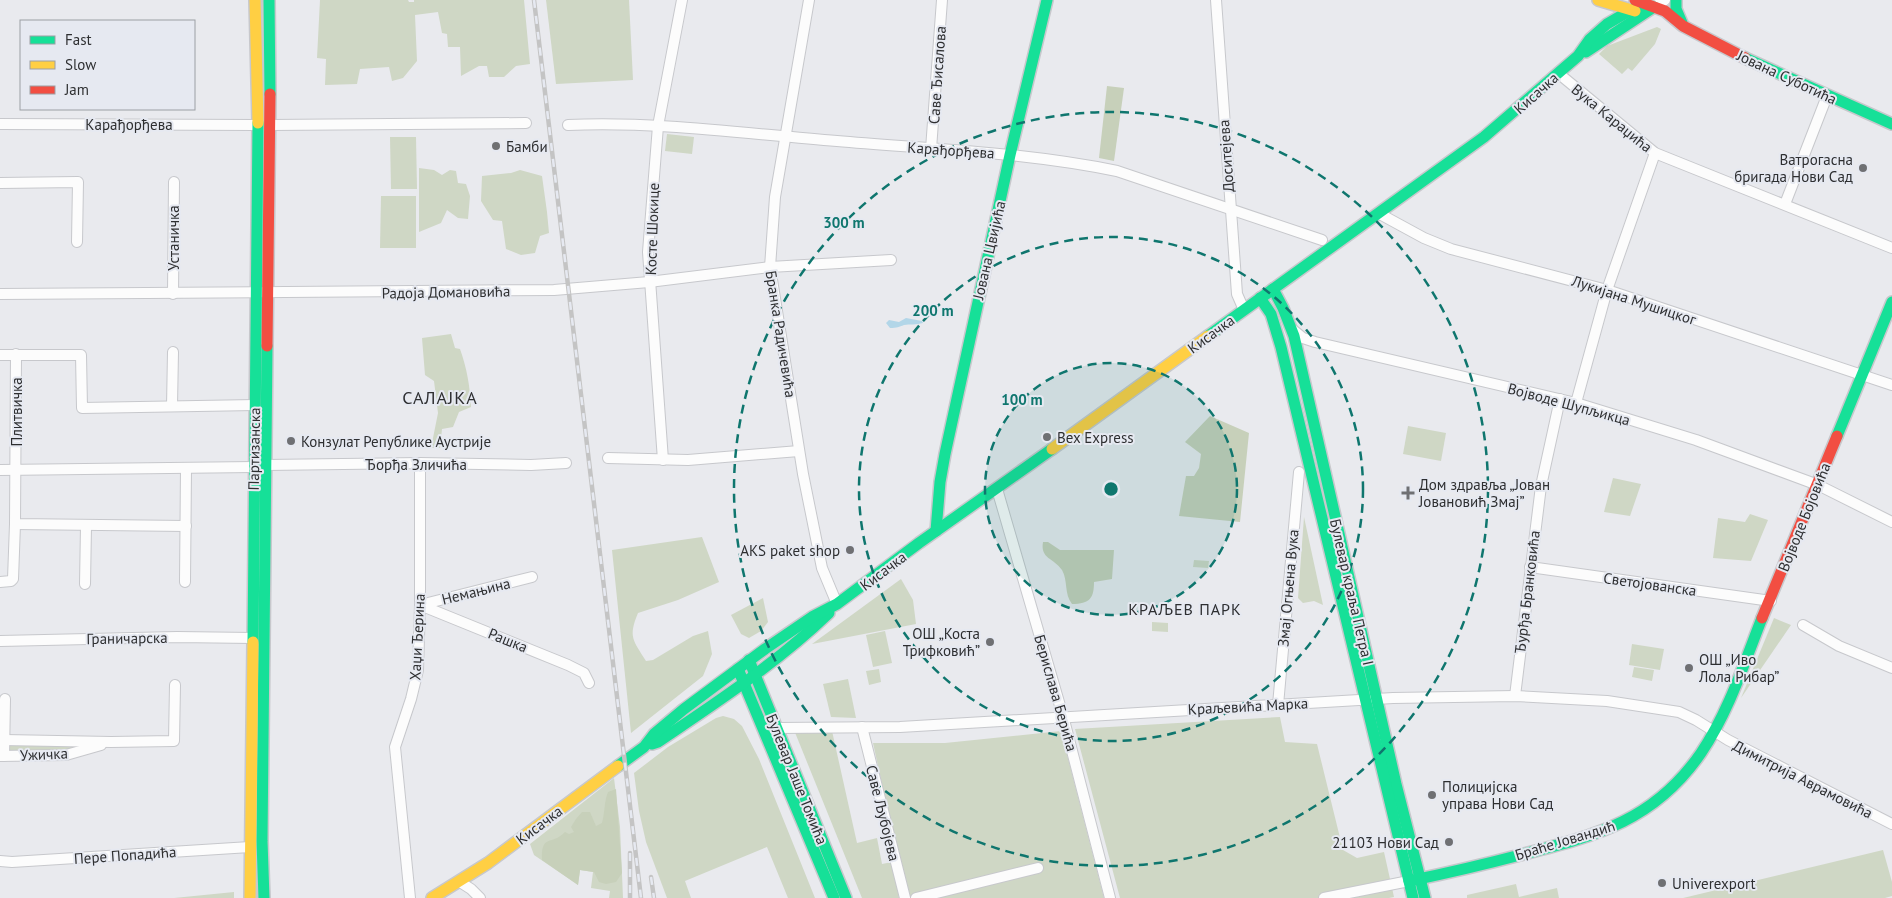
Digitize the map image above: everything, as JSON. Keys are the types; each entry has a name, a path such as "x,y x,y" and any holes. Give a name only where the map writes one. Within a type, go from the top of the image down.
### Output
{"street":[{"name":"Партизанска","path":"254,0 266,466 262,841 264,898"},
{"name":"Партизанска","path":"250,898 255,405 270,125 270,0"},
{"name":"Косте Шокице","path":"663,460 648,252 658,126 682,0"},
{"name":"Бранка Радичевића","path":"810,0 776,197 770,268 799,451 822,568 838,604"},
{"name":"Саве Ђисалова","path":"931,149 942,0"},
{"name":"Јована Цвијића","path":"936,532 940,482 945,454 1010,155 1047,0"},
{"name":"Доситејева","path":"1216,0 1237,294 1244,310"},
{"path":"1643,5 1665,0"},
{"path":"1676,0 1676,9 1684,26"},
{"path":"1600,1 1609,13 1608,24"},
{"name":"Јована Суботића","path":"1600,1 1643,5 1670,23 1684,26 1764,68 1892,124"},
{"name":"Кисачка","path":"1578,56 1590,39 1608,24 1643,5"},
{"name":"Кисачка","path":"644,747 658,742 744,683 802,639 838,604 1484,137 1578,56 1590,50 1643,5"},
{"name":"Вука Караџића","path":"1558,73 1655,153 1892,248"},
{"path":"1785,204 1827,96"},
{"path":"270,125 526,123"},
{"name":"Карађорђева","path":"0,124 258,125"},
{"name":"Карађорђева","path":"568,125 658,126 1010,155 1085,164 1116,171 1322,240"},
{"path":"1576,403 1607,290 1655,153"},
{"path":"0,183 78,182 77,242"},
{"name":"Устаничка","path":"173,294 174,182"},
{"name":"Лукијана Мушицког","path":"1378,213 1416,234 1451,249 1607,290 1892,385"},
{"name":"Радоја Домановића","path":"0,294 554,290 650,282 770,268 891,260"},
{"name":"Булевар краља Петра I","path":"1273,289 1291,328 1299,359 1371,699"},
{"name":"Булевар краља Петра I","path":"1260,298 1271,314 1281,347 1415,880 1425,898"},
{"name":"Војводе Бојовића","path":"1714,732 1770,601 1892,302"},
{"name":"Војводе Шупљикца","path":"1291,328 1303,338 1315,342 1576,403 1696,440 1818,485 1892,522"},
{"path":"1299,359 1304,347 1315,342"},
{"path":"172,406 173,352"},
{"name":"Плитвичка","path":"0,582 13,579 16,470 16,354"},
{"path":"0,355 81,354 82,408 255,405"},
{"name":"Ђурђа Бранковића","path":"1514,696 1541,486 1560,399"},
{"path":"608,458 688,460 799,451"},
{"name":"Ђорђа Зличића","path":"266,466 420,462 531,465 566,462"},
{"name":"Хаџи Ђерина","path":"410,898 395,747 416,682 420,605 420,462"},
{"path":"0,470 254,467"},
{"path":"185,582 186,468"},
{"name":"Змај Огњена Вука","path":"1278,705 1299,472"},
{"name":"Берислава Берића","path":"997,489 1063,716 1110,898"},
{"path":"15,524 186,526"},
{"path":"85,584 86,526"},
{"name":"Светојованска","path":"1530,567 1770,601"},
{"name":"Немањина","path":"420,605 532,577"},
{"name":"Кисачка","path":"432,898 460,882 644,747 654,734 749,660 812,617 838,604"},
{"name":"Рашка","path":"420,605 584,672 589,683"},
{"path":"1803,624 1839,646 1892,668"},
{"name":"Граничарска","path":"0,641 178,637 254,638"},
{"name":"Булевар Јаше Томића","path":"749,660 846,898"},
{"name":"Булевар Јаше Томића","path":"738,668 834,898"},
{"name":"Ужичка","path":"4,740 174,741 175,686"},
{"name":"Краљевића Марка","path":"777,728 900,727 1371,699 1514,696 1607,701 1679,712 1714,732"},
{"name":"Ужичка","path":"5,699 2,756 66,755 112,742"},
{"name":"Саве Љубојева","path":"862,728 905,898"},
{"name":"Димитрија Аврамовића","path":"1714,732 1892,824"},
{"name":"Браће Јовандић","path":"1415,880 1540,850 1599,833 1626,821 1650,806 1668,791 1696,759 1714,732"},
{"name":"Пере Попадића","path":"0,860 12,862 250,847"},
{"path":"916,898 1038,868"},
{"path":"1324,898 1415,880"},
{"name":"Булевар краља Петра I","path":"1413,898 1415,880"},
{"path":"460,882 480,898"}],"green space":[{"path":"320,0 408,0 409,2 414,2 414,0 524,0 530,64 516,66 504,77 489,77 487,66 479,66 461,76 460,47 448,47 447,34 442,33 438,12 415,15 417,61 403,78 392,81 389,67 360,69 357,84 325,85 326,59 317,58"},
{"path":"546,0 629,0 633,80 556,84"},
{"path":"1657,27 1661,29 1655,44 1632,71 1628,68 1622,74 1599,54 1607,46"},
{"path":"1107,86 1124,88 1114,161 1099,158"},
{"path":"667,134 694,137 692,154 665,151"},
{"path":"390,137 416,137 417,189 391,189"},
{"path":"419,168 434,170 442,175 450,170 456,171 458,183 466,184 470,196 468,219 458,218 447,210 441,223 419,232"},
{"path":"520,170 542,176 549,233 540,236 535,253 521,255 506,249 502,221 493,220 481,201 482,176 511,173"},
{"path":"381,196 416,196 416,248 380,248"},
{"path":"451,334 455,348 460,349 465,364 471,407 459,412 453,427 442,429 440,448 431,448 438,413 434,381 425,375 422,338"},
{"path":"1210,416 1249,433 1240,522 1179,516 1186,476 1194,476 1199,468 1201,454 1185,442"},
{"path":"1408,426 1446,433 1441,461 1403,454"},
{"path":"1613,478 1641,484 1630,516 1604,512"},
{"path":"1750,514 1768,520 1751,561 1713,558 1718,518 1745,522"},
{"path":"1304,517 1323,605 1314,601 1303,603 1298,598"},
{"path":"702,537 719,582 678,600 638,613 633,628 633,638 646,661 653,660 693,636 708,631 712,654 703,676 631,733 612,550"},
{"path":"1043,542 1048,542 1060,550 1114,550 1112,579 1094,582 1090,599 1083,603 1072,604 1068,596 1062,570 1046,555"},
{"path":"1194,560 1209,561 1208,568 1193,567"},
{"path":"901,579 913,600 916,624 812,644"},
{"path":"763,598 768,622 761,631 749,638 741,634 731,615"},
{"path":"1774,618 1791,625 1741,698"},
{"path":"1152,622 1168,623 1168,632 1152,631"},
{"path":"885,631 892,663 873,667 866,635"},
{"path":"1632,644 1664,649 1660,670 1629,665"},
{"path":"1634,667 1654,670 1652,681 1632,677"},
{"path":"879,669 881,682 869,685 866,671"},
{"path":"848,679 856,718 831,717 823,684"},
{"path":"723,716 734,719 742,726 759,759 815,898 788,898 767,847 685,881 691,898 667,898 646,842 639,811 634,773 668,747 716,718"},
{"path":"1280,717 1285,742 1317,744 1343,850 1357,858 1384,852 1394,897 1120,898 1075,729"},
{"path":"794,730 832,731 857,843 877,838 882,864 892,862 899,898 862,898"},
{"path":"1061,731 1104,898 907,898 873,743 945,743"},
{"path":"7,742 98,744 65,753 7,753"},
{"path":"614,778 620,827 623,898 609,898 610,891 591,888 593,872 580,870 578,885 534,855 530,844"},
{"path":"616,789 622,873 616,882 606,884 599,882 594,872 580,870 578,885 542,860 543,846 548,841 565,832 569,834 574,832 571,827 582,812 590,812 596,826 602,823 608,792"},
{"path":"1883,850 1892,882 1892,896 1885,898 1683,898"},
{"path":"1516,884 1519,897 1557,888 1559,898 1467,898 1467,895"},
{"path":"234,892 234,898 174,898"}],"water":[{"path":"906,318 922,321 923,323 890,328 886,323 889,320 899,322"}],"railway":[{"path":"534,0 641,898"},
{"path":"630,853 630,898"},
{"path":"651,877 654,898"}],"traffic: fast":[{"path":"269,0 270,94"},
{"path":"936,531 940,482 945,454 1010,155 1047,0"},
{"path":"1676,0 1676,9 1682,23"},
{"path":"1208,336 1484,137 1578,56 1590,39 1607,24 1643,3"},
{"path":"1586,52 1654,7"},
{"path":"1745,58 1892,124"},
{"path":"253,642 258,123"},
{"path":"1273,289 1294,336 1396,784 1425,898"},
{"path":"1260,298 1271,314 1281,347 1413,898"},
{"path":"1837,436 1892,302"},
{"path":"264,898 262,841 267,346"},
{"path":"618,766 644,747 654,734 684,709 765,649 812,617 837,604 919,543 1052,449"},
{"path":"652,744 658,742 746,681 789,649 829,613"},
{"path":"1409,881 1453,872 1576,840 1623,821 1644,809 1683,776 1711,738 1735,688 1762,618"},
{"path":"749,660 846,898"},
{"path":"738,669 834,898"}],"traffic: slow":[{"path":"255,0 258,123"},
{"path":"1598,0 1635,11"},
{"path":"1052,449 1208,336"},
{"path":"250,898 253,642"},
{"path":"432,898 488,863 618,766"}],"traffic: jam":[{"path":"1635,0 1665,11 1683,26 1745,58"},
{"path":"267,346 270,94"},
{"path":"1762,618 1837,436"}],"place":[{"name":"Бамби","path":"496,146"},
{"name":"Ватрогасна бригада Нови Сад","path":"1863,168"},
{"name":"Bex Express","path":"1047,437"},
{"name":"Конзулат Републике Аустрије","path":"291,441"},
{"name":"Дом здравља „Јован Јовановић Змај”","path":"1408,493"},
{"name":"AKS paket shop","path":"850,550"},
{"name":"ОШ „Коста Трифковић”","path":"990,642"},
{"name":"ОШ „Иво Лола Рибар”","path":"1689,668"},
{"name":"Полицијска управа Нови Сад","path":"1432,795"},
{"name":"21103 Нови Сад","path":"1449,842"},
{"name":"Univerexport","path":"1662,883"}],"district":[{"name":"САЛАЈКА","path":"440,397"},
{"name":"КРАЉЕВ ПАРК","path":"1185,609"}]}
